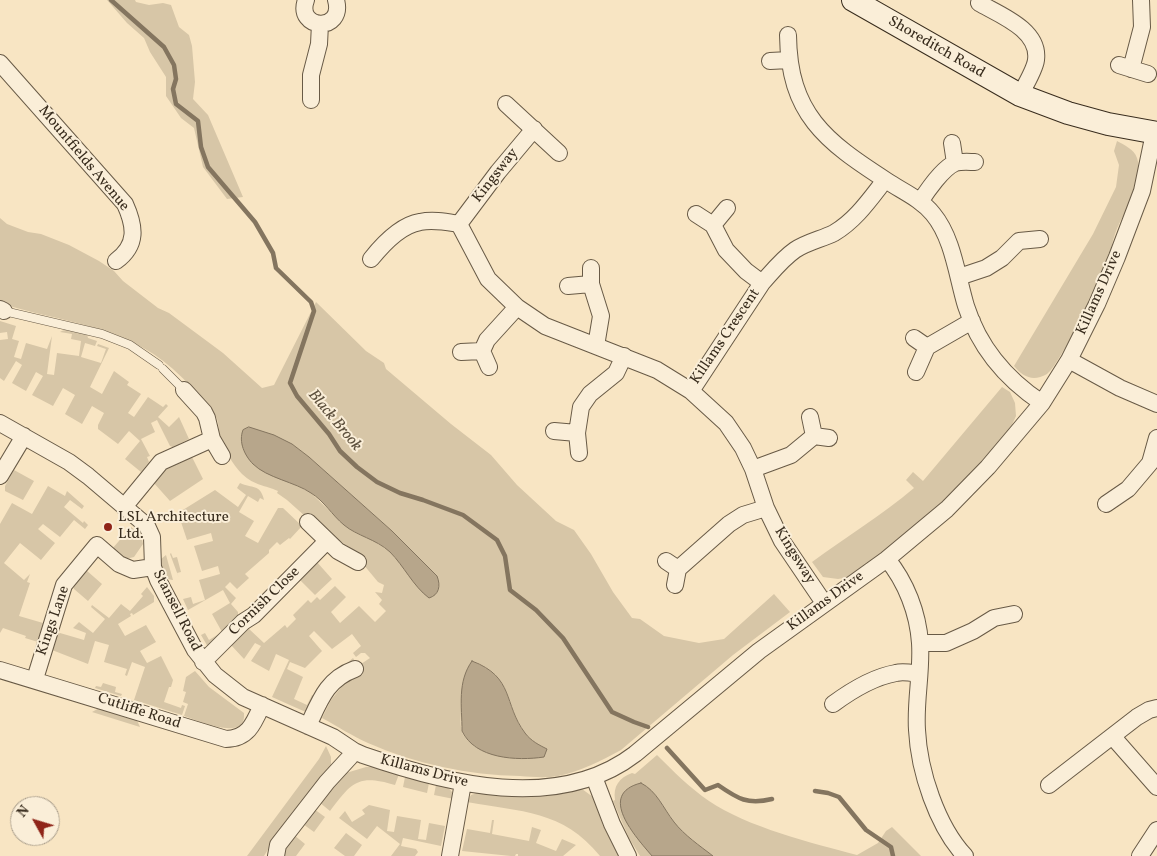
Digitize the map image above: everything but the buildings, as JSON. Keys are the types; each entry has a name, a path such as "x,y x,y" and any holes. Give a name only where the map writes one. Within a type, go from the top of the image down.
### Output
{"main road":[{"name":"Shoreditch Road","path":"853,0 1020,95 1092,120 1156,133"}],"street":[{"path":"306,0 305,14 309,20 320,24 327,23 333,19 336,13 336,0"},
{"path":"1142,0 1142,28 1125,67 1148,74"},
{"path":"979,3 1027,32 1033,40 1036,48 1036,61 1020,95"},
{"path":"311,100 306,74 318,44 320,24"},
{"path":"788,36 788,60 801,103 817,126 847,153 920,202 933,214 952,252 966,307 979,336 1003,372 1018,386 1042,403"},
{"path":"770,61 788,60"},
{"name":"Mountfields Avenue","path":"0,63 125,204 132,219 132,242 125,254 116,261"},
{"path":"506,104 559,153"},
{"name":"Kingsway","path":"534,129 504,164 459,224 488,279 517,307 545,326 657,370 691,391 726,423 743,448 753,469 766,508 782,541 824,603"},
{"name":"Killams Drive","path":"308,726 333,737 354,751 405,769 443,780 484,786 533,788 570,784 616,768 636,754 759,651 887,559 952,505 988,467 1042,403 1069,360 1097,304 1142,192 1156,133"},
{"path":"952,143 955,163"},
{"path":"920,202 942,173 955,163 975,162"},
{"name":"Killams Crescent","path":"691,391 762,283 779,264 795,250 834,232 851,220 865,207 885,180"},
{"path":"713,225 727,208"},
{"name":"Killams Crescent","path":"696,214 713,225 726,250 746,271 762,283"},
{"path":"371,258 385,241 399,232 418,215 459,224"},
{"path":"959,277 986,268 1002,258 1017,236 1040,239"},
{"path":"591,268 590,284 601,316 596,346"},
{"path":"568,286 590,284"},
{"path":"489,367 482,351 487,340 517,307"},
{"path":"916,372 920,342 972,321"},
{"path":"461,352 482,351"},
{"path":"579,453 576,433 581,407 590,394 616,373 624,356"},
{"path":"1069,360 1120,388 1157,404"},
{"path":"184,390 204,412 208,420 212,439 222,456"},
{"path":"753,469 791,455 821,437 810,417"},
{"name":"Stansell Road","path":"0,423 70,462 147,526 152,537 153,567 158,580 182,628 203,662 229,687 244,697 308,726"},
{"path":"554,431 576,433"},
{"path":"0,476 24,436"},
{"path":"1106,504 1128,489 1150,463 1157,438"},
{"path":"124,507 160,462 212,439"},
{"path":"673,572 729,524 744,515 766,508"},
{"path":"308,522 338,551 358,562"},
{"name":"Cornish Close","path":"203,662 243,622 254,615 327,541"},
{"name":"Kings Lane","path":"35,680 64,585 97,545 119,564 133,570 153,567"},
{"path":"887,559 907,591 916,616 920,643 916,729 922,769 943,824 959,850 965,856"},
{"path":"920,643 946,643 973,631 994,618 1014,614"},
{"path":"308,726 321,698 329,686 339,676 355,669"},
{"name":"Cutliffe Road","path":"0,670 226,739 239,737 246,733 252,727 262,705"},
{"path":"833,704 849,685 897,672 919,674"},
{"path":"1049,785 1138,716 1157,708"},
{"path":"1112,737 1157,787"},
{"path":"276,856 278,845 327,782 350,758 354,751"},
{"path":"594,777 612,824 628,856"},
{"path":"450,856 463,783"},
{"path":"1148,850 1157,830"}],"lane":[{"path":"2,310 102,334 130,346 161,367 184,390"}],"shaded area":[{"path":"107,0 135,0 136,2 149,5 163,3 171,5 179,27 189,35 192,46 195,82 193,99 208,115 243,197 227,199 203,167 194,128 181,118 166,96 166,77 150,52 144,38 127,23"},
{"path":"1117,141 1136,155 1138,162 1138,175 1132,197 1117,228 1104,269 1061,356 1047,374 1037,378 1029,377 1021,373 1014,366 1093,234 1116,187 1119,165 1114,151"},
{"path":"0,218 7,224 69,245 99,261 114,271 123,281 158,308 169,313 223,353 262,388 274,385 316,302 366,351 384,363 386,369 491,455 517,485 556,521 574,530 591,554 613,592 632,618 640,619 664,636 699,643 724,639 774,594 790,612 733,655 621,750 575,771 558,776 544,777 462,771 423,762 386,750 362,740 322,718 331,700 347,680 349,665 346,664 353,658 358,666 370,658 365,653 361,653 356,657 353,653 361,646 352,634 332,649 314,631 309,636 322,651 305,668 290,662 287,669 303,677 294,699 307,705 312,695 316,697 308,713 272,697 289,660 276,654 269,671 251,661 261,646 255,643 244,659 231,645 248,628 264,643 285,625 287,628 296,619 293,615 308,600 311,603 317,597 320,600 335,586 346,597 331,612 340,623 359,606 375,622 386,611 379,604 382,600 375,592 382,593 384,585 378,582 363,564 366,559 333,536 310,513 306,517 277,493 278,491 256,483 242,474 226,451 221,440 217,419 213,412 173,369 154,354 112,334 0,303","holes":["241,435 292,444 309,457 392,531 403,566 388,550 343,524 310,492 255,466 244,449","473,661 486,667 496,675 502,683 518,722 525,733 532,741 547,749 475,747 466,738 462,732 461,715"]},
{"path":"0,321 16,326 12,339 19,341 14,357 21,359 26,343 47,349 52,336 47,374 54,375 57,353 79,356 81,341 71,339 72,334 60,332 70,330 87,334 88,338 97,341 95,346 85,343 81,357 101,363 106,349 97,346 98,344 109,348 90,387 102,394 114,371 129,382 127,385 141,394 128,413 134,417 148,397 163,407 166,404 168,406 158,417 169,427 179,417 189,439 173,447 170,446 157,420 151,423 155,432 141,439 150,456 147,457 149,462 141,472 125,459 140,441 129,431 118,444 98,429 104,413 92,406 82,424 65,414 75,395 63,388 53,406 32,395 43,376 36,372 26,391 12,383 22,365 16,361 4,381 0,378 0,340 8,339 7,332 0,333"},
{"path":"1002,387 1010,392 1015,403 1016,416 1010,429 946,500 882,554 849,577 838,579 823,577 812,562 877,517 914,488 906,480 913,472 923,481"},
{"path":"249,427 274,435 292,444 392,531 437,576 439,587 435,595 429,598 418,588 390,552 344,525 316,496 266,473 253,464 245,453 241,439 243,430"},
{"path":"191,455 203,479 170,501 153,482 165,468"},
{"path":"14,470 34,481 23,500 5,491 5,486"},
{"path":"240,483 258,489 264,500 260,498 258,502 248,496 239,512 254,521 245,536 258,543 278,508 283,508 302,526 290,539 280,545 277,542 269,550 269,553 245,574 249,578 237,589 230,582 225,587 236,598 231,604 238,612 238,617 208,647 201,635 205,633 209,640 222,632 212,614 230,603 223,590 188,610 183,599 191,597 193,604 205,600 199,580 220,574 218,566 202,571 194,546 213,541 211,533 187,540 178,513 215,490 238,507 246,495 237,488"},
{"path":"48,486 65,496 67,491 84,506 82,509 70,500 64,507 88,525 85,529 74,520 60,537 43,524 38,529 55,543 41,560 20,543 4,563 24,580 30,574 27,582 30,583 19,616 43,623 38,642 3,628 0,633 0,524 12,503 32,514"},
{"path":"131,527 141,535 143,544 134,557 126,559 112,549"},
{"path":"171,553 173,558 177,557 181,572 177,573"},
{"path":"166,555 173,580 165,575 161,566 161,559"},
{"path":"316,561 332,579 315,595 300,580 301,576"},
{"path":"86,570 102,584 88,601 74,589 73,584"},
{"path":"147,587 154,596 154,602 133,615 132,613 130,614 131,616 118,624 125,636 146,625 156,642 140,651 147,663 161,656 173,680 164,702 181,708 182,705 185,706 182,715 134,700 145,667 132,662 127,676 125,675 127,669 104,662 109,645 95,641 88,664 52,650 57,635 60,633 84,640 86,633 73,628 79,622 93,633 105,619 91,607 92,605 109,618 121,604 130,611 143,596 141,594"},
{"path":"472,661 486,667 502,683 513,712 525,733 532,741 547,749 544,757 522,759 498,756 487,753 468,740 462,731 461,694 464,677"},
{"path":"195,671 209,687 244,713 243,722 238,727 230,728 209,725 184,716 188,704 183,702 186,692 183,691 186,677"},
{"path":"103,683 116,687 115,692 122,694 121,696 95,688 96,686 101,687"},
{"path":"101,707 136,718 140,727 92,712"},
{"path":"326,746 331,757 331,766 264,856 247,856 319,759"},
{"path":"657,755 688,785 709,801 742,819 800,839 857,855 878,843 886,831 892,827 921,856 713,856 680,829 652,791 641,783 628,788 624,792 629,827 652,856 640,856 629,838 613,801 615,800 616,787 620,780 632,773 635,774"},
{"path":"366,767 376,767 399,774 395,785 372,780 357,783 344,793 330,811 319,802 346,773"},
{"path":"405,777 429,783 427,793 403,787"},
{"path":"641,783 656,795 682,831 713,856 652,856 637,838 620,806 621,796 628,789"},
{"path":"436,785 448,788 452,792 454,799 434,795"},
{"path":"582,789 593,797 603,826 619,856 600,856 586,841 556,821 523,811 467,802 471,795 480,792"},
{"path":"369,805 390,810 387,831 394,832 397,816 421,820 418,839 426,840 429,823 445,826 441,846 403,838 401,846 416,849 418,852 415,856 391,856 400,844 377,826 367,839 339,818 345,811 352,822 365,814 362,810"},
{"path":"314,809 325,817 314,832 303,824"},
{"path":"492,820 494,820 492,834 529,841 532,827 541,830 536,843 556,851 562,839 576,845 563,856 518,856 516,854 511,856 462,851 467,829 490,833"},
{"path":"346,833 362,845 354,856 345,856 334,848"},
{"path":"294,835 305,844 296,856 282,856 284,849"}],"waterway":[{"name":"Black Brook","path":"111,0 164,47 174,65 176,79 173,89 176,104 198,121 201,147 208,167 255,222 273,253 276,268 311,302 314,311 290,383 297,396 329,434 340,451 377,482 400,493 463,515 497,540 505,556 510,590 536,610 563,638 612,712 648,727"},
{"name":"Black Brook","path":"667,748 705,790 718,785 744,800 764,801 772,799"},
{"name":"Black Brook","path":"815,791 839,797 866,830 891,847 893,856"}],"place":[{"name":"LSL Architecture Ltd.","path":"108,527"}]}
